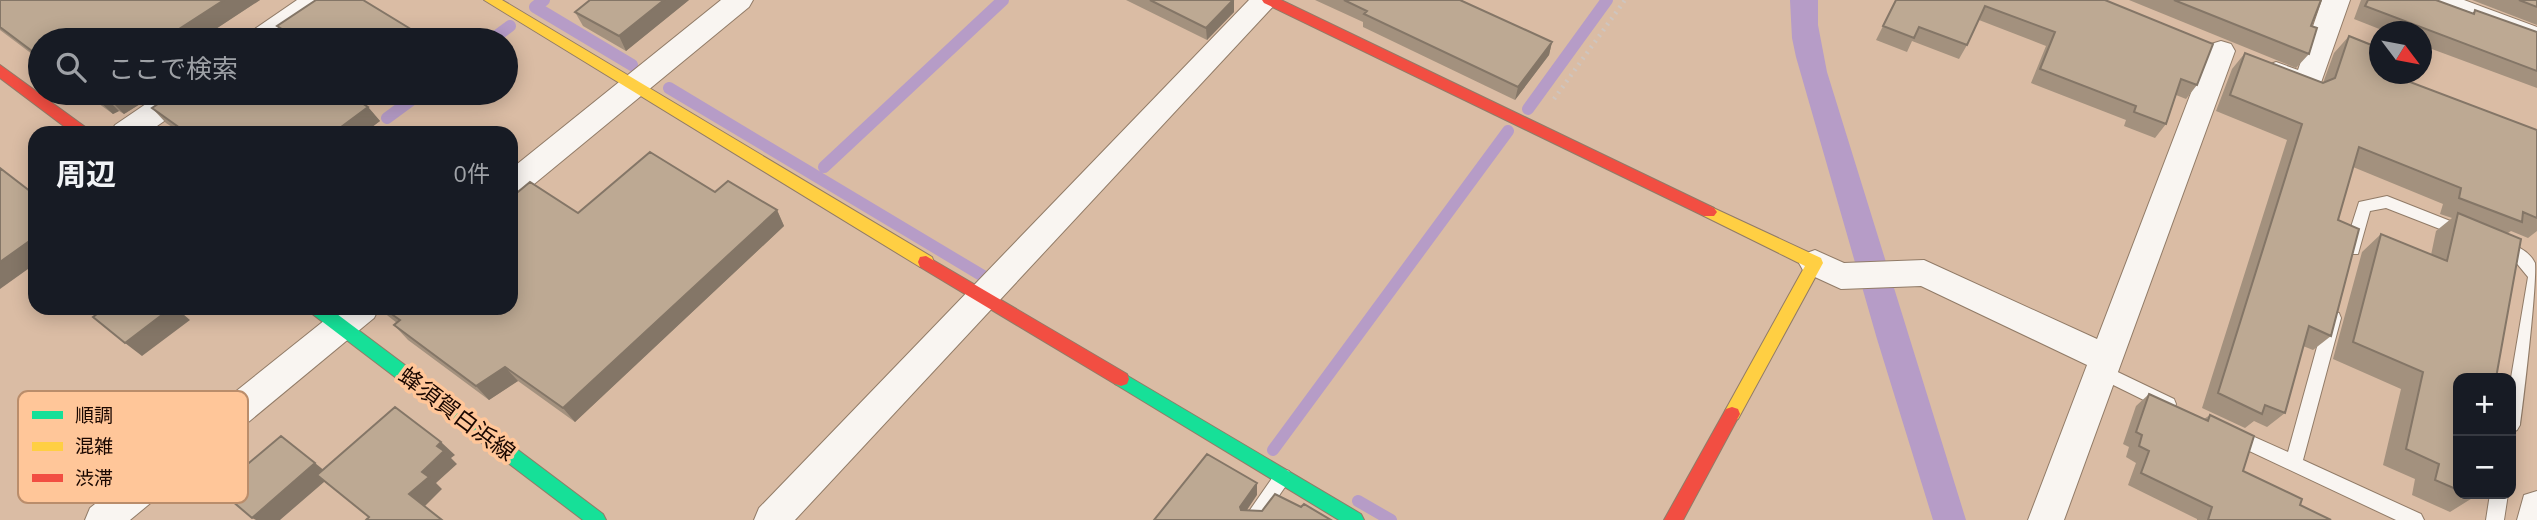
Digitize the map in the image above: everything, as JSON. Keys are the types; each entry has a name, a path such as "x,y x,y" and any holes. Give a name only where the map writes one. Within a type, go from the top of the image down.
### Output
{"street":[{"path":"276,28 317,0"},
{"path":"491,0 1355,520"},
{"path":"518,180 739,0"},
{"path":"772,520 1267,0 1828,270 1924,272 2104,365"},
{"path":"2046,520 2104,365 2208,46 2307,86 2336,0"},
{"path":"2436,0 2537,38"},
{"path":"0,70 28,91"},
{"path":"46,105 74,126"},
{"path":"135,126 166,105"},
{"path":"1672,520 1828,270"},
{"path":"248,394 339,315"},
{"name":"蜂須賀白浜線","path":"341,315 597,520"},
{"path":"103,520 123,503"},
{"path":"2535,520 2537,508"}],"lane":[{"path":"2347,270 2364,206 2387,202 2520,255 2536,276 2516,395"},
{"path":"2293,464 2339,296"},
{"path":"2104,365 2185,412"},
{"path":"2221,429 2415,520"},
{"path":"1252,520 1283,477"},
{"path":"2495,520 2498,499"}],"path":[{"path":"1533,127 1625,0"}],"shaded area":[{"path":"1790,0 1818,0 1818,25 1827,72 1966,520 1933,520 1877,339 1796,57"}],"building":[{"path":"0,0 224,0 181,28 28,28 28,48 0,27"},
{"path":"316,0 363,0 409,28 280,28 277,26"},
{"path":"590,0 664,0 619,36 575,12"},
{"path":"1150,0 1233,0 1206,28"},
{"path":"1344,0 1460,0 1552,42 1518,87 1364,14 1367,11"},
{"path":"1896,0 2105,0 2213,44 2197,85 2181,79 2166,124 2134,112 2136,106 2040,69 2055,32 1985,6 1967,45 1919,27 1914,38 1883,26"},
{"path":"2174,0 2321,0 2311,26 2317,28 2309,54"},
{"path":"2368,0 2436,0 2474,14 2475,10 2537,32 2537,71 2432,31 2432,21 2405,21 2365,6"},
{"path":"2519,0 2537,0 2537,7"},
{"path":"2349,36 2369,44 2369,84 2415,84 2537,130 2537,218 2523,212 2522,222 2459,198 2461,188 2359,147 2338,220 2359,229 2331,336 2309,326 2285,413 2265,405 2262,414 2218,393 2302,124 2230,95 2245,53 2323,83 2335,78"},
{"path":"156,105 368,107 342,126 177,126 152,108"},
{"path":"650,152 715,192 728,181 777,210 563,408 505,367 476,386 394,325 400,320 393,315 518,315 518,192 530,182 578,213"},
{"path":"0,168 28,190 28,242 0,262"},
{"path":"2458,213 2521,239 2497,373 2453,373 2453,488 2435,480 2439,464 2406,449 2423,372 2353,342 2381,234 2447,261"},
{"path":"96,315 162,315 125,343 93,317"},
{"path":"2149,394 2208,421 2210,415 2254,436 2243,471 2302,499 2300,505 2331,520 2208,520 2212,507 2141,473 2149,451 2139,446 2142,435 2136,432"},
{"path":"395,407 441,442 437,446 444,451 422,472 429,477 409,494 442,520 366,520 369,517 317,475"},
{"path":"281,436 315,463 252,518 234,503 248,503 248,464"},
{"path":"1207,454 1257,483 1240,507 1241,510 1262,511 1275,494 1301,507 1304,504 1331,520 1154,520"}],"waterway":[{"path":"544,0 535,7 632,65"},
{"path":"824,167 1003,0"},
{"path":"1528,109 1607,0"},
{"path":"669,88 983,276"},
{"path":"387,118 405,105"},
{"path":"1273,450 1508,131"},
{"path":"1358,501 1391,520"}],"traffic: fast":[{"path":"326,315 597,520"},
{"path":"1121,379 1355,520"}],"traffic: slow":[{"path":"491,0 926,262"},
{"path":"1709,212 1815,263 1732,414"}],"traffic: jam":[{"path":"1269,0 1709,212"},
{"path":"0,70 28,91"},
{"path":"46,105 74,126"},
{"path":"926,262 1121,379"},
{"path":"1673,520 1732,414"}]}
